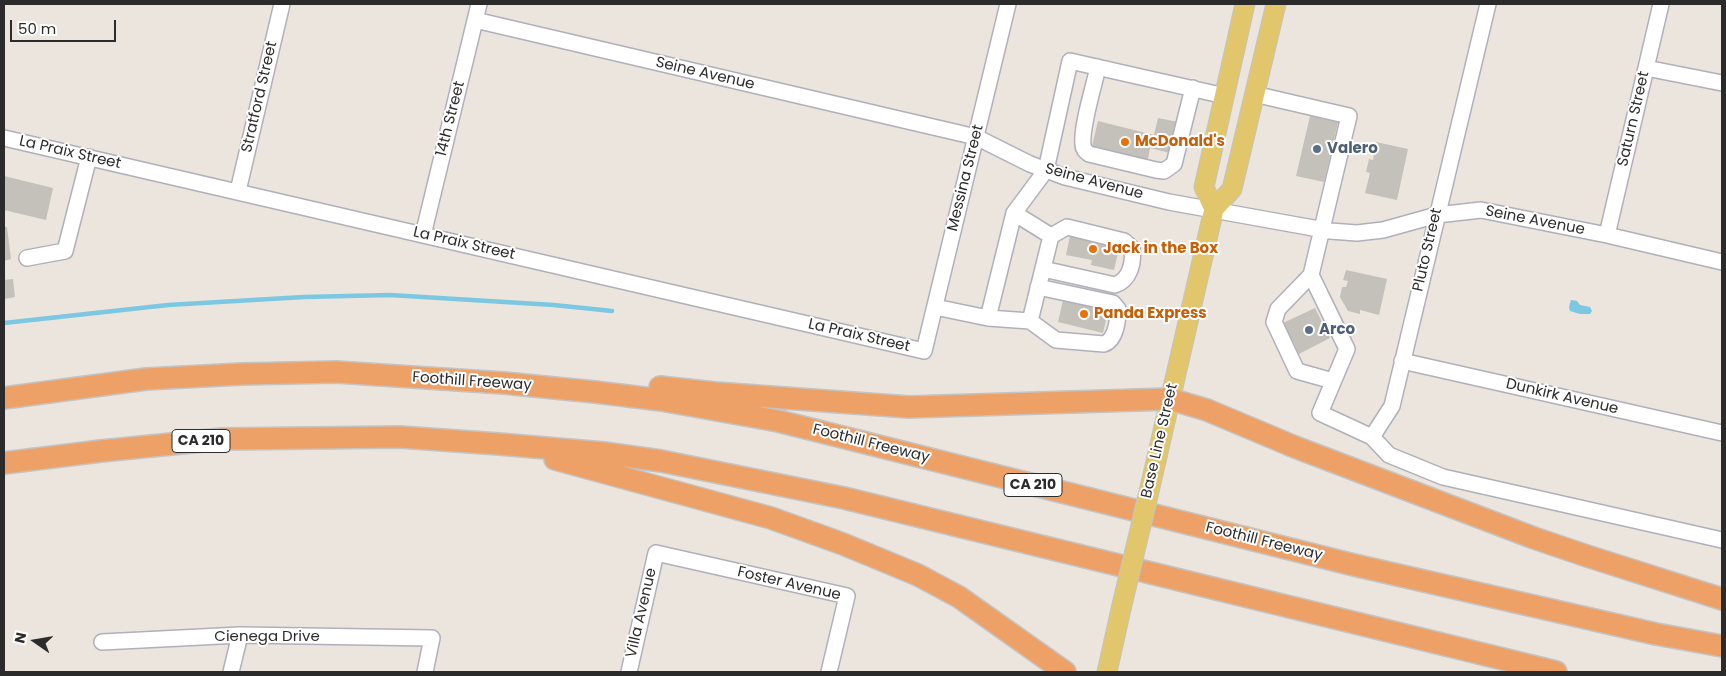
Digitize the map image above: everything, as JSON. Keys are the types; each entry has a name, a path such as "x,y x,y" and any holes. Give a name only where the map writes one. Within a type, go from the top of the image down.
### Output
{"highway":[{"path":"336,372 446,366 580,376 715,394 909,407 1170,398 1208,410 1295,447 1534,538 1722,599"},
{"name":"Foothill Freeway","path":"4,398 146,378 336,372 504,383 661,400 778,421 1354,565 1656,634 1722,646"},
{"name":"CA 210","path":"4,463 222,439 400,437 604,453 661,461 844,498 1556,672"},
{"path":"499,444 771,518 843,544 918,575 959,597 1065,672"}],"main road":[{"path":"1214,209 1204,187 1245,4"},
{"name":"Base Line Street","path":"1107,672 1214,209 1232,189 1276,4"}],"street":[{"name":"Stratford Street","path":"238,191 282,4"},
{"name":"14th Street","path":"423,235 479,4"},
{"name":"Messina Street","path":"924,351 1008,4"},
{"name":"Pluto Street","path":"1372,437 1392,406 1488,4"},
{"name":"Saturn Street","path":"1607,235 1661,4"},
{"name":"Seine Avenue","path":"475,20 976,137 1030,164 1066,177 1169,202 1323,229 1357,233 1399,226 1437,215 1482,210 1607,235 1722,262"},
{"path":"988,318 1014,212 1046,170 1070,61 1225,96"},
{"path":"1094,66 1076,122 1083,131 1085,151 1089,154 1164,171 1174,164 1193,88"},
{"path":"1646,68 1722,84"},
{"path":"1254,94 1349,116 1311,275 1278,310 1274,322 1296,371 1333,382"},
{"name":"La Praix Street","path":"4,138 924,351"},
{"path":"27,258 65,251 89,157"},
{"path":"1014,212 1051,236"},
{"path":"1030,321 1051,236 1067,227 1124,241 1132,248 1132,263 1127,277 1123,282 1115,284 1043,269"},
{"path":"1311,275 1347,349 1320,413 1372,437 1389,455 1443,477 1722,540"},
{"path":"935,307 988,318 1030,321 1056,340 1104,344 1112,338 1118,309 1112,303 1038,287"},
{"name":"Dunkirk Avenue","path":"1402,361 1722,433"},
{"name":"Villa Avenue","path":"629,672 656,553"},
{"name":"Foster Avenue","path":"656,553 847,596 829,672"},
{"path":"231,672 240,635"},
{"name":"Cienega Drive","path":"102,642 240,635 432,638 425,672"}],"water":[{"path":"1571,300 1577,301 1580,305 1590,307 1592,311 1590,314 1580,314 1570,311"}],"building":[{"path":"1310,116 1338,122 1324,182 1296,176"},
{"path":"1158,118 1178,122 1170,153 1150,148 1147,164 1091,150 1098,121 1154,135"},
{"path":"1376,142 1408,149 1397,200 1365,193 1370,173 1366,172 1369,159 1373,160"},
{"path":"4,176 53,188 46,220 4,210"},
{"path":"4,227 7,227 11,259 4,261"},
{"name":"Jack in the Box","path":"1070,236 1098,242 1120,244 1114,270 1091,265 1092,260 1066,255"},
{"path":"1346,270 1387,279 1379,315 1360,310 1360,314 1348,311 1340,297 1342,287 1346,287 1348,281 1343,280"},
{"path":"13,279 15,297 4,299 4,280"},
{"name":"Panda Express","path":"1064,296 1109,307 1103,333 1058,322"},
{"path":"1315,308 1330,338 1299,354 1283,323"}],"waterway":[{"path":"4,323 168,305 304,297 390,295 554,305 612,311"}],"place":[{"name":"McDonald's","path":"1125,142"},
{"name":"Valero","path":"1317,149"},
{"name":"Jack in the Box","path":"1093,249"},
{"name":"Panda Express","path":"1084,314"},
{"name":"Arco","path":"1309,330"}]}
